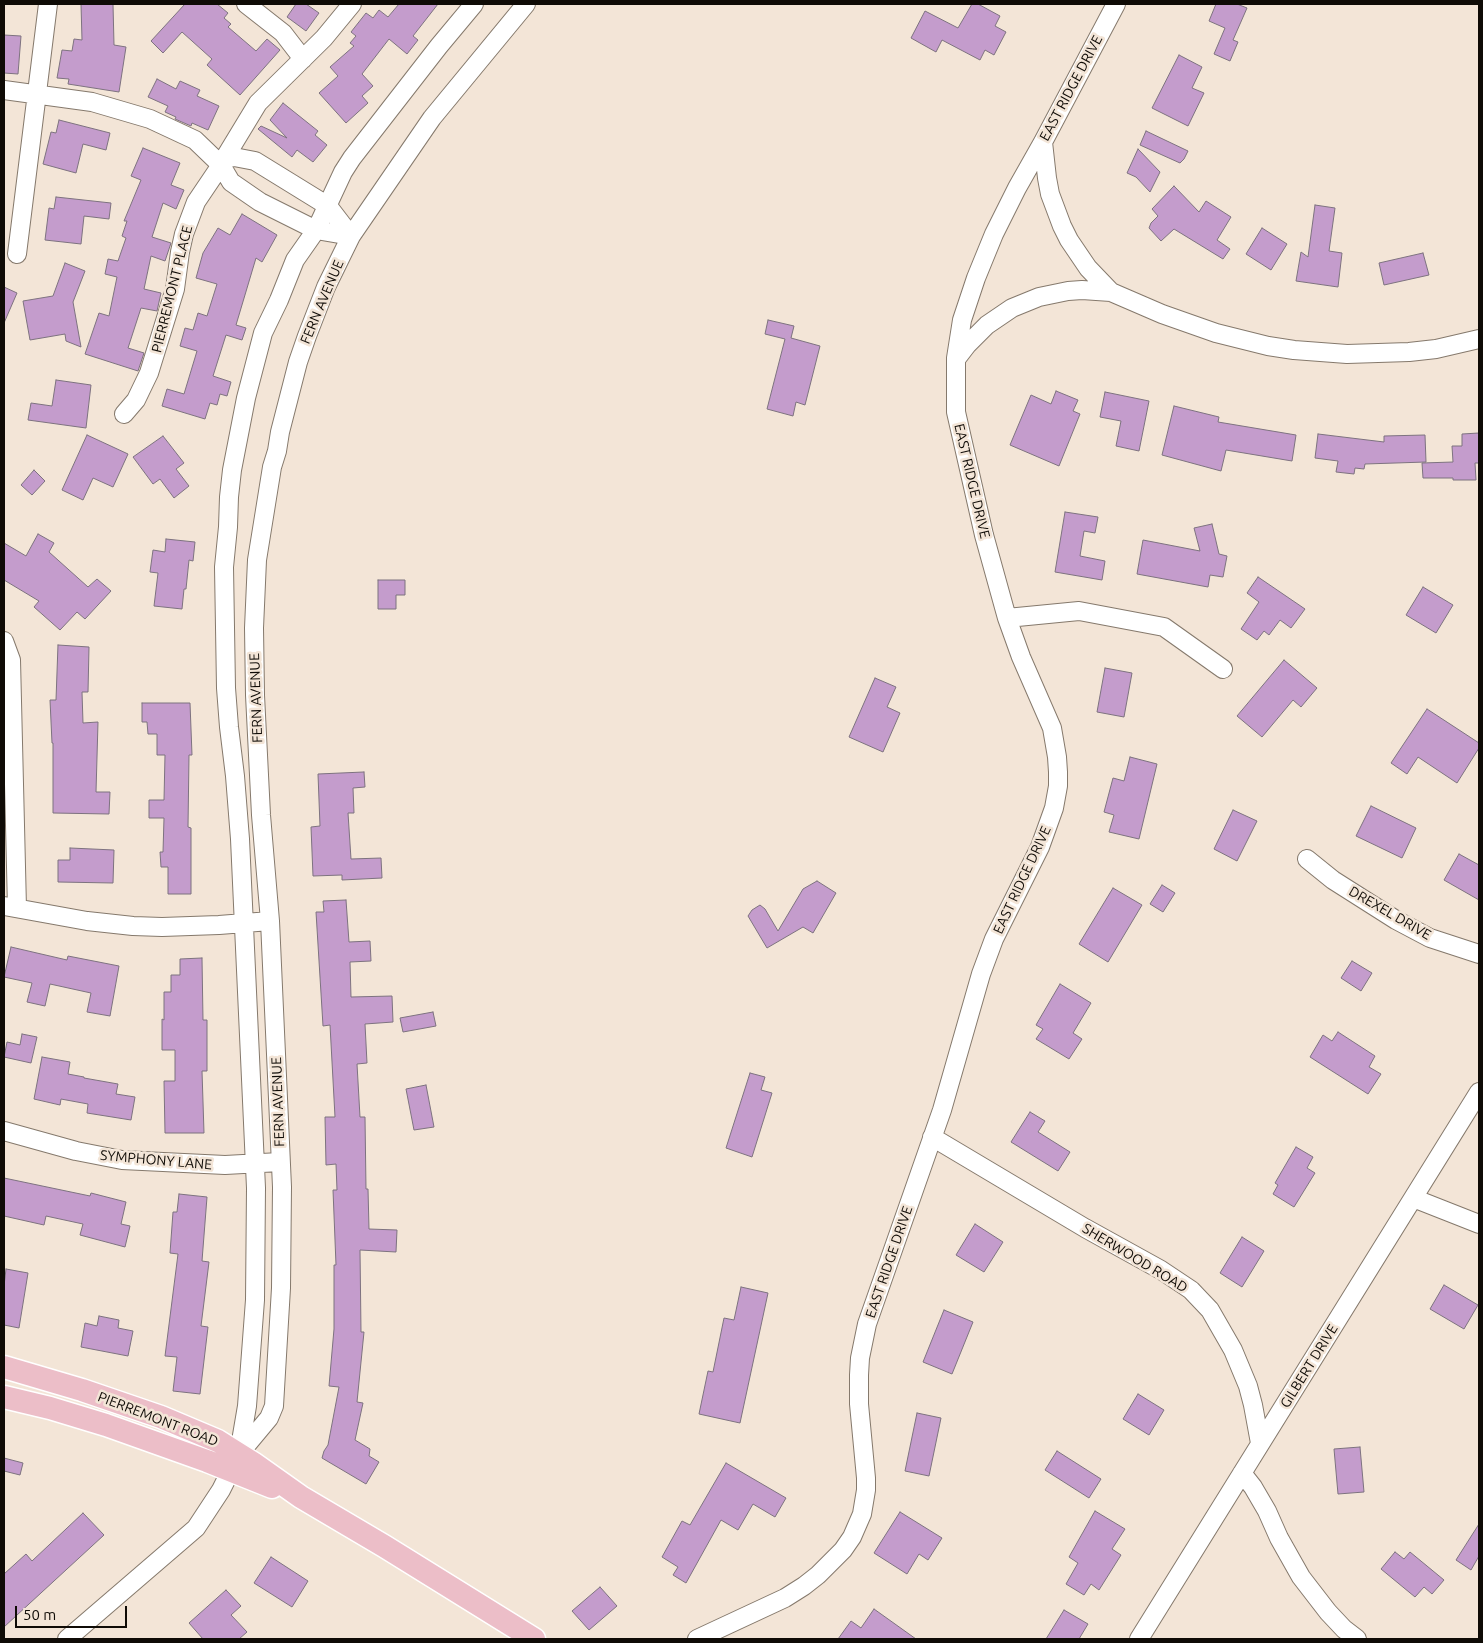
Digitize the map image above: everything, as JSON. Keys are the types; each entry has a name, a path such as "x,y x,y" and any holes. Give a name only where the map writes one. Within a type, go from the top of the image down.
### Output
{"main road":[{"name":"PIERREMONT ROAD","path":"4,1367 82,1390 161,1417 218,1441 235,1463"},
{"name":"PIERREMONT ROAD","path":"4,1397 50,1408 206,1461 235,1463 301,1498 534,1639"}],"street":[{"path":"17,254 48,4"},
{"path":"246,4 283,33 303,59"},
{"name":"PIERREMONT PLACE","path":"124,414 136,400 149,374 175,289 184,234 196,202 221,165 258,103 324,38 352,4"},
{"name":"FERN AVENUE","path":"235,1463 247,1406 255,1300 256,1243 255,1164 236,776 226,688 224,567 229,496 246,398 263,333 295,260 316,230 343,172 352,158 474,4"},
{"name":"FERN AVENUE","path":"67,1639 196,1528 235,1463 269,1418 274,1406 281,1288 280,1162 270,921 261,815 255,695 254,628 257,560 272,467 278,450 280,432 298,362 326,287 351,236 432,118 526,4"},
{"name":"EAST RIDGE DRIVE","path":"697,1639 785,1598 804,1586 843,1550 852,1537 862,1514 866,1478 859,1404 860,1358 867,1324 942,1110 981,974 994,939 1040,847 1054,808 1058,786 1057,757 1052,728 1021,657 1007,618 984,535 956,412 956,358 962,320 976,278 994,234 1016,188 1043,142 1116,4"},
{"path":"4,90 92,102 150,119 195,140 221,165 231,182 260,202 316,230 351,236"},
{"path":"1043,142 1050,194 1062,226 1088,268 1111,292"},
{"path":"221,165 225,159 234,157 255,161 328,206 351,236"},
{"path":"956,358 966,345 988,324 1012,308 1039,297 1082,290 1111,292 1216,333 1268,346 1294,350 1347,354 1409,352 1436,349 1479,339"},
{"path":"1007,618 1079,611 1164,627 1223,669"},
{"path":"4,641 11,660 10,907 87,921 133,926 162,927 270,921"},
{"name":"DREXEL DRIVE","path":"1307,859 1332,880 1396,920 1430,938 1479,954"},
{"name":"GILBERT DRIVE","path":"1139,1639 1479,1092"},
{"name":"SYMPHONY LANE","path":"4,1132 76,1151 122,1160 197,1165 280,1162"},
{"name":"SHERWOOD ROAD","path":"932,1137 1085,1228 1161,1270 1190,1290 1210,1310 1233,1350 1248,1386 1260,1443"},
{"path":"1413,1198 1479,1224"},
{"path":"1242,1473 1267,1510 1279,1538 1302,1577 1328,1612 1357,1639"}],"building":[{"path":"81,4 113,4 114,45 126,47 119,92 68,84 69,79 57,78 62,50 72,51 74,39 82,40"},
{"path":"185,4 217,4 228,13 224,18 231,24 228,27 256,51 267,39 280,50 240,95 207,65 212,59 182,32 163,53 151,41"},
{"path":"296,4 306,4 319,13 306,31 287,17"},
{"path":"399,4 438,4 413,36 418,40 407,54 389,39 362,74 373,86 362,96 368,103 346,123 319,93 338,76 330,67 354,46 350,43 356,36 351,32 366,13 373,18 379,10 388,17"},
{"path":"972,4 978,4 1000,16 995,26 1006,32 994,55 985,50 980,60 942,40 936,52 911,38 925,11 958,28"},
{"path":"1216,4 1237,4 1247,8 1233,40 1238,42 1230,61 1214,54 1225,28 1209,21"},
{"path":"4,35 21,36 18,74 4,73"},
{"path":"1179,55 1202,67 1192,88 1204,93 1188,126 1152,108"},
{"path":"157,79 176,89 180,81 200,90 197,96 219,106 208,130 192,123 191,126 175,119 176,117 165,112 168,106 148,97"},
{"path":"283,103 318,131 315,135 327,145 313,162 297,150 292,157 258,129 261,126 287,138 270,120"},
{"path":"59,120 110,133 106,150 83,144 76,173 43,164 51,132 56,133"},
{"path":"1146,131 1188,151 1184,159 1180,163 1140,145"},
{"path":"143,148 180,163 171,185 184,190 176,209 163,203 152,237 171,243 165,261 151,256 144,289 161,293 157,311 141,308 128,348 144,353 138,371 85,354 99,313 109,316 117,277 105,274 108,259 118,261 126,238 122,236 127,221 124,221 141,180 131,176"},
{"path":"1138,149 1160,172 1150,192 1136,177 1127,173"},
{"path":"1174,186 1199,212 1206,201 1231,217 1217,240 1230,249 1223,259 1174,229 1161,241 1149,228 1158,216 1152,209"},
{"path":"56,197 111,203 109,219 84,216 81,244 45,240 49,208 54,209"},
{"path":"1315,205 1335,208 1329,251 1342,253 1338,287 1296,281 1301,252 1308,257"},
{"path":"242,214 277,235 262,262 256,258 236,325 246,328 242,340 226,335 213,376 231,382 227,396 220,394 217,405 210,403 205,419 162,406 167,389 184,394 197,351 180,346 185,328 193,330 198,313 207,316 217,284 196,278 203,253 218,228 230,235"},
{"path":"1262,228 1287,244 1271,270 1246,254"},
{"path":"1423,253 1429,275 1384,285 1379,263"},
{"path":"65,263 85,271 73,302 81,347 66,341 65,334 30,340 23,301 53,296"},
{"path":"4,287 17,293 4,323"},
{"path":"768,320 794,326 791,338 820,346 805,405 796,402 793,416 767,409 785,339 765,334"},
{"path":"56,380 91,385 86,428 28,420 31,403 52,406"},
{"path":"1056,391 1078,400 1073,411 1080,414 1059,466 1010,445 1031,395 1051,404"},
{"path":"1105,392 1149,401 1139,451 1116,446 1121,421 1100,417"},
{"path":"1174,406 1219,417 1218,422 1296,435 1292,461 1226,450 1221,471 1162,455"},
{"path":"1479,433 1479,463 1475,463 1476,480 1423,478 1422,463 1453,462 1452,446 1462,446 1462,434"},
{"path":"1318,434 1384,442 1384,436 1425,435 1426,462 1365,464 1364,469 1355,468 1354,474 1336,472 1338,461 1315,458"},
{"path":"87,435 128,454 113,487 93,478 83,500 62,490"},
{"path":"163,436 184,463 176,469 189,486 174,498 160,479 153,484 133,457"},
{"path":"34,470 45,481 32,495 21,485"},
{"path":"1065,512 1098,517 1095,533 1084,531 1080,556 1105,561 1102,580 1055,572"},
{"path":"1212,524 1219,554 1227,556 1223,577 1210,575 1208,587 1137,574 1143,540 1200,551 1194,528"},
{"path":"38,534 54,543 49,552 88,587 97,579 111,591 85,619 77,612 60,630 34,607 39,601 4,580 4,543 26,556"},
{"path":"166,539 195,542 193,561 189,560 182,609 154,606 158,573 150,572 153,550 165,552"},
{"path":"1258,577 1305,609 1291,628 1280,620 1269,635 1264,631 1257,640 1241,629 1259,602 1247,593"},
{"path":"378,580 405,580 405,595 396,595 396,609 378,609"},
{"path":"1423,587 1453,605 1436,633 1406,615"},
{"path":"58,645 89,647 88,692 82,692 83,723 98,722 96,792 110,792 109,814 53,813 53,743 50,700 56,700"},
{"path":"1284,660 1317,688 1301,707 1293,700 1262,737 1237,716"},
{"path":"1105,668 1132,673 1124,717 1097,712"},
{"path":"875,678 896,687 887,707 900,713 883,752 849,737"},
{"path":"142,703 190,703 192,755 189,755 188,827 191,828 191,894 168,894 168,867 161,867 160,852 163,852 164,818 149,818 149,800 164,800 165,755 157,755 157,734 148,734 147,722 142,722"},
{"path":"1427,709 1479,743 1479,748 1457,783 1418,757 1407,774 1391,763"},
{"path":"1130,757 1157,764 1139,839 1109,832 1114,815 1104,812 1113,778 1124,781"},
{"path":"364,772 365,787 353,788 354,813 348,813 351,859 381,858 382,878 342,880 342,875 313,876 311,827 320,826 318,774"},
{"path":"1371,806 1416,828 1402,858 1356,836"},
{"path":"1233,810 1257,821 1237,861 1214,849"},
{"path":"70,848 114,850 113,883 58,882 58,860 70,860"},
{"path":"1459,854 1479,865 1479,900 1444,880"},
{"path":"817,881 836,893 813,933 803,927 767,948 748,916 752,910 760,905 765,909 778,931 803,889"},
{"path":"1162,885 1175,893 1163,912 1150,904"},
{"path":"1113,888 1142,905 1108,962 1079,944"},
{"path":"346,900 349,942 370,941 371,961 350,962 351,997 392,996 393,1022 365,1024 367,1063 357,1064 360,1117 365,1117 366,1189 368,1189 369,1229 397,1230 396,1252 360,1250 361,1332 364,1332 357,1402 363,1403 355,1440 370,1449 369,1456 379,1462 366,1484 322,1458 328,1445 339,1387 329,1386 334,1329 334,1265 336,1265 333,1190 337,1190 336,1164 326,1165 325,1117 335,1117 330,1025 323,1026 316,912 324,912 323,901"},
{"path":"11,947 67,960 68,956 119,966 110,1016 87,1012 91,993 50,984 45,1006 27,1002 32,983 4,977"},
{"path":"202,958 203,1020 207,1020 207,1071 202,1071 204,1133 165,1133 164,1081 175,1081 175,1050 162,1050 164,992 171,992 171,975 180,975 180,959"},
{"path":"1352,961 1372,973 1361,991 1341,978"},
{"path":"1060,984 1091,1003 1073,1033 1082,1039 1069,1059 1036,1039 1043,1029 1036,1025"},
{"path":"433,1012 436,1026 403,1032 400,1018"},
{"path":"1338,1032 1375,1056 1369,1067 1381,1074 1368,1094 1310,1057 1323,1035 1332,1041"},
{"path":"22,1034 37,1037 31,1063 4,1057 7,1042 20,1045"},
{"path":"42,1057 70,1062 68,1074 118,1084 116,1094 135,1097 131,1120 87,1113 88,1104 61,1099 60,1105 34,1099"},
{"path":"750,1073 765,1077 761,1090 772,1093 752,1157 726,1148"},
{"path":"426,1085 434,1127 414,1130 406,1089"},
{"path":"1030,1112 1045,1121 1038,1132 1070,1152 1058,1171 1011,1142"},
{"path":"1296,1147 1313,1157 1307,1168 1315,1173 1294,1207 1273,1194 1278,1185 1275,1183"},
{"path":"4,1178 90,1196 91,1193 126,1202 121,1224 130,1226 125,1247 80,1235 83,1224 46,1216 44,1225 4,1216"},
{"path":"179,1194 207,1197 202,1261 209,1262 201,1326 208,1327 200,1394 173,1391 177,1357 165,1356 178,1254 170,1253 173,1212 177,1212"},
{"path":"975,1224 1003,1242 984,1272 956,1255"},
{"path":"1242,1237 1264,1251 1242,1287 1220,1273"},
{"path":"6,1269 28,1273 19,1328 4,1325"},
{"path":"1444,1285 1478,1305 1464,1329 1430,1309"},
{"path":"741,1287 768,1293 740,1423 699,1414 708,1371 713,1372 724,1318 734,1320"},
{"path":"944,1310 973,1322 952,1374 923,1362"},
{"path":"99,1316 119,1320 118,1328 133,1331 128,1356 81,1347 85,1323 97,1326"},
{"path":"1138,1394 1164,1410 1149,1435 1123,1419"},
{"path":"917,1413 941,1418 929,1476 905,1471"},
{"path":"1360,1447 1364,1492 1338,1494 1334,1449"},
{"path":"1057,1451 1101,1479 1089,1498 1045,1470"},
{"path":"4,1458 23,1463 20,1475 4,1471"},
{"path":"726,1463 786,1498 775,1517 753,1504 738,1530 721,1520 686,1583 673,1575 678,1567 662,1557 682,1521 690,1525"},
{"path":"1095,1511 1125,1529 1112,1549 1121,1555 1099,1590 1091,1584 1084,1595 1066,1584 1078,1563 1069,1557"},
{"path":"900,1512 942,1538 928,1560 919,1554 907,1574 874,1553"},
{"path":"83,1513 104,1535 4,1627 4,1574 26,1554 32,1561"},
{"path":"1479,1524 1479,1556 1471,1570 1456,1560"},
{"path":"1395,1552 1404,1559 1410,1552 1444,1580 1432,1594 1424,1587 1415,1597 1381,1569"},
{"path":"271,1557 308,1581 292,1607 254,1583"},
{"path":"600,1587 617,1606 589,1630 572,1611"},
{"path":"226,1590 241,1606 231,1615 247,1632 239,1639 203,1639 189,1623"},
{"path":"874,1609 916,1639 838,1639 851,1621 861,1628"},
{"path":"1064,1610 1088,1624 1079,1639 1046,1639"}]}
